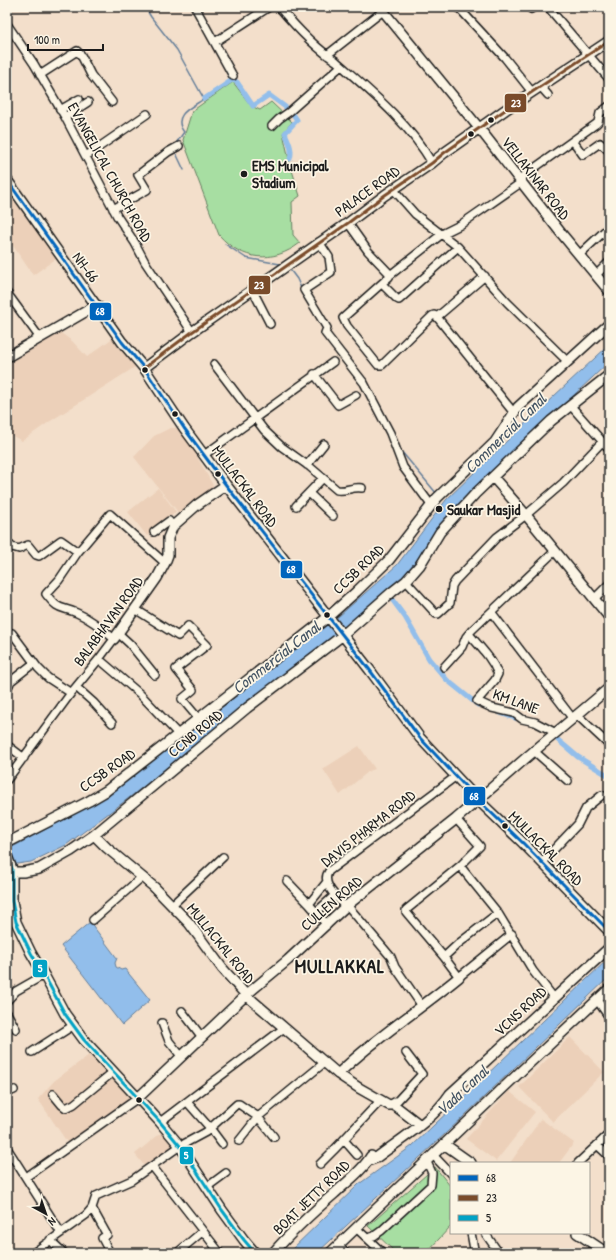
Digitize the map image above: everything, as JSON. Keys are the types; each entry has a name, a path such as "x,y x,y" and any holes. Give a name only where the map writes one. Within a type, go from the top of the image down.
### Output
{"main road":[{"name":"VELLAKINAR ROAD","path":"382,9 609,291"},
{"name":"PALACE ROAD","path":"144,368 252,289 348,223 479,128 609,41"},
{"name":"NH-66","path":"7,180 122,342 144,368"},
{"path":"7,357 97,305"},
{"name":"CCSB ROAD","path":"7,843 89,801 106,790 329,618 389,560 436,499 495,442 518,407 609,324"},
{"name":"MULLACKAL ROAD","path":"144,368 184,428 226,485 420,738 478,800 542,862 609,931"},
{"name":"CCNB ROAD","path":"11,871 23,872 39,869 94,836 247,708 342,635 406,581 420,565 440,532 453,516 493,477 551,421 609,375"},
{"path":"493,477 609,617"},
{"path":"173,526 197,505 226,485"},
{"name":"BALABHAVAN ROAD","path":"116,636 157,578 165,563 168,554 168,538 173,526"},
{"name":"CULLEN ROAD","path":"138,1098 201,1036 246,995 288,960 346,906 456,819 609,688"},
{"name":"MULLACKAL ROAD","path":"94,836 172,905 189,923 222,968 246,995 338,1074 385,1103 391,1109 416,1125"},
{"path":"7,856 11,871 12,901 16,922 31,953 66,1014 84,1040 160,1122 180,1146 244,1240 255,1253"},
{"name":"VCNS ROAD","path":"416,1125 446,1100 450,1094 609,948"},
{"path":"338,1074 357,1055 459,977"},
{"path":"330,1253 609,989"},
{"name":"BOAT JETTY ROAD","path":"273,1253 289,1235 368,1161 372,1154 416,1125"},
{"path":"444,1144 470,1162"},
{"path":"578,1234 607,1253"}],"street":[{"path":"196,7 233,76"},
{"path":"215,42 268,7"},
{"path":"279,7 327,55 401,121 424,150 432,163"},
{"path":"458,7 505,58 532,92"},
{"path":"529,7 531,9 534,7"},
{"path":"548,7 609,79"},
{"path":"327,55 382,9"},
{"name":"EVANGELICAL CHURCH ROAD","path":"7,24 34,64 65,117 113,209 145,262 192,332"},
{"path":"40,76 77,51 81,55 91,75 112,102"},
{"path":"272,126 278,118 289,112 341,66"},
{"path":"540,87 548,95"},
{"path":"60,110 79,99"},
{"path":"65,117 88,102"},
{"path":"514,413 435,315 432,316 382,365 378,365 347,326 343,318 389,276 442,234 460,225 521,181 598,122 600,113 609,106"},
{"path":"86,156 147,114"},
{"path":"573,141 583,154 600,143 609,151"},
{"path":"113,209 147,190 138,175 168,152 179,146"},
{"path":"393,189 415,214 458,247 508,302 567,361"},
{"path":"348,223 368,251 389,273 389,276"},
{"path":"579,255 609,227"},
{"path":"319,242 329,257 331,272 304,290 326,331 364,382 390,433 403,468 436,499"},
{"path":"382,284 399,300 458,247"},
{"path":"596,276 609,262"},
{"path":"437,317 485,276"},
{"path":"252,289 270,324"},
{"path":"7,293 40,338"},
{"path":"204,455 314,374 333,362"},
{"path":"214,364 264,430 282,447 339,491 356,486 362,488"},
{"path":"314,374 338,405 356,395"},
{"path":"571,406 609,449"},
{"path":"406,581 436,614 438,614 450,604 451,592 455,581 497,537 526,515 563,483 602,442"},
{"path":"307,465 324,444"},
{"path":"296,506 323,478"},
{"path":"309,493 333,516"},
{"path":"155,675 130,644 77,613 56,606 46,594 59,580 78,552 110,514 165,563"},
{"path":"154,532 169,521 173,526"},
{"path":"9,546 19,549 28,545 36,555 39,556 62,540 78,552"},
{"path":"444,667 462,647 466,637 555,550"},
{"path":"594,599 609,584"},
{"path":"135,609 178,636 188,626 207,645 176,669 193,690 182,699 198,718"},
{"path":"492,613 575,717 609,745"},
{"path":"7,635 10,632 13,634 34,663 48,678 71,693"},
{"name":"KM LANE","path":"469,634 491,660 498,674 495,680 477,701 492,708 514,713 522,719 535,722 553,735"},
{"name":"BALABHAVAN ROAD","path":"7,780 71,693 116,636"},
{"path":"99,659 140,694 178,734"},
{"path":"7,689 12,680 34,663"},
{"path":"76,687 94,703 112,723"},
{"path":"7,745 24,758"},
{"path":"534,751 568,781"},
{"name":"DAVIS PHARMA ROAD","path":"422,1006 395,967 391,957 326,883 326,874 455,776"},
{"path":"542,862 578,824 586,808 602,795"},
{"path":"456,819 480,846 460,866 406,911 459,977 512,934"},
{"path":"172,905 223,857"},
{"path":"460,866 498,913 533,971 554,998"},
{"path":"93,920 142,877"},
{"path":"287,881 327,924"},
{"path":"309,904 326,883"},
{"path":"316,912 335,894"},
{"path":"444,957 458,944 498,913"},
{"path":"7,1001 16,991 44,975"},
{"path":"597,1000 609,1017"},
{"path":"182,1011 201,1036"},
{"path":"7,1012 16,1029"},
{"path":"162,1023 169,1041 181,1056"},
{"path":"32,1052 74,1025"},
{"path":"160,1122 284,1028"},
{"path":"320,1164 385,1103 398,1100 422,1074 406,1053"},
{"path":"240,1141 258,1118 324,1062"},
{"path":"53,1094 66,1108 74,1104 113,1072"},
{"path":"7,1093 14,1090"},
{"path":"26,1177 138,1098"},
{"path":"187,1102 222,1144"},
{"path":"33,1253 86,1215 92,1208 95,1198 98,1195 132,1180 180,1146 210,1128 237,1104 258,1118 274,1137"},
{"path":"579,1162 609,1134"},
{"path":"344,1140 357,1155"},
{"path":"596,1145 609,1156"},
{"path":"7,1148 61,1233"},
{"path":"430,1159 450,1173"},
{"path":"367,1238 374,1236 381,1231 431,1185 432,1173 430,1159"},
{"path":"152,1166 220,1253"},
{"path":"207,1187 226,1173"},
{"path":"92,1208 107,1236 102,1238 110,1253"},
{"path":"356,1228 383,1253"},
{"path":"177,1253 203,1231"},
{"path":"471,1234 476,1253"},
{"path":"486,1234 499,1253"},
{"path":"50,1240 64,1253"},
{"path":"338,1245 346,1253"}],"shaded area":[{"path":"9,189 57,258 33,275 7,237 7,191"},
{"path":"63,329 61,333 72,341 87,357 114,337 135,367 22,441 7,433 7,363"},
{"path":"170,428 181,428 215,489 181,516 134,457 154,436"},
{"path":"158,488 176,512 147,536 128,512"},
{"path":"359,746 375,769 369,771 340,795 323,769"},
{"path":"570,1037 604,1072 553,1122 519,1087"},
{"path":"89,1055 132,1100 69,1145 38,1099 54,1081"},
{"path":"509,1091 535,1112 496,1161 466,1139"},
{"path":"541,1119 574,1143 560,1162 511,1162"},
{"path":"162,1132 174,1146 146,1168 135,1154"}],"green space":[{"name":"EMS Municipal Stadium","path":"233,82 251,106 260,110 271,102 292,122 283,133 290,164 300,196 292,202 293,235 300,243 290,250 269,257 258,257 238,250 228,244 219,235 183,140 192,111"},
{"path":"435,1167 450,1186 450,1227 426,1253 396,1253 368,1226"}],"water":[{"path":"609,345 609,362 492,472 451,516 404,576 344,628 125,801 66,845 31,862 17,864 7,868 7,850 107,796 339,616 397,565 446,500"},
{"path":"90,922 117,958 115,963 116,967 121,970 125,969 150,1000 122,1025 61,946"},
{"path":"609,958 609,977 461,1119 317,1253 288,1253 359,1184 412,1146"}],"waterway":[{"path":"145,7 177,50 204,99 189,108 181,116 180,121 184,132 174,146"},
{"path":"204,99 232,80 237,82 253,106 269,95 288,109"},
{"path":"290,159 291,149 285,133 297,120 293,114"},
{"path":"175,151 184,170"},
{"path":"225,244 246,258 280,264"},
{"path":"291,271 301,288"},
{"path":"308,303 314,313"},
{"path":"380,405 387,420"},
{"path":"397,442 401,451 437,494"},
{"path":"388,594 405,617 429,659 447,680 478,705"},
{"path":"500,713 521,720"},
{"path":"552,735 578,757 609,776"}],"transit line":[{"name":"23","path":"144,368 192,332 348,223 505,110 609,41"},
{"name":"68","path":"7,180 122,342 144,368 184,428 226,485 369,669 420,738 478,800 523,843 609,931"},
{"name":"5","path":"7,856 12,869 12,901 16,922 31,953 65,1014 84,1040 160,1122 180,1146 222,1210 255,1253"}],"place":[{"name":"EMS Municipal Stadium","path":"244,174"},
{"name":"Saukar Masjid","path":"439,509"}],"district":[{"name":"MULLAKKAL","path":"340,966"}],"water label":[{"name":"Commercial Canal","path":"505,433"},
{"name":"Commercial Canal","path":"276,657"},
{"name":"Vada Canal","path":"462,1090"}]}
